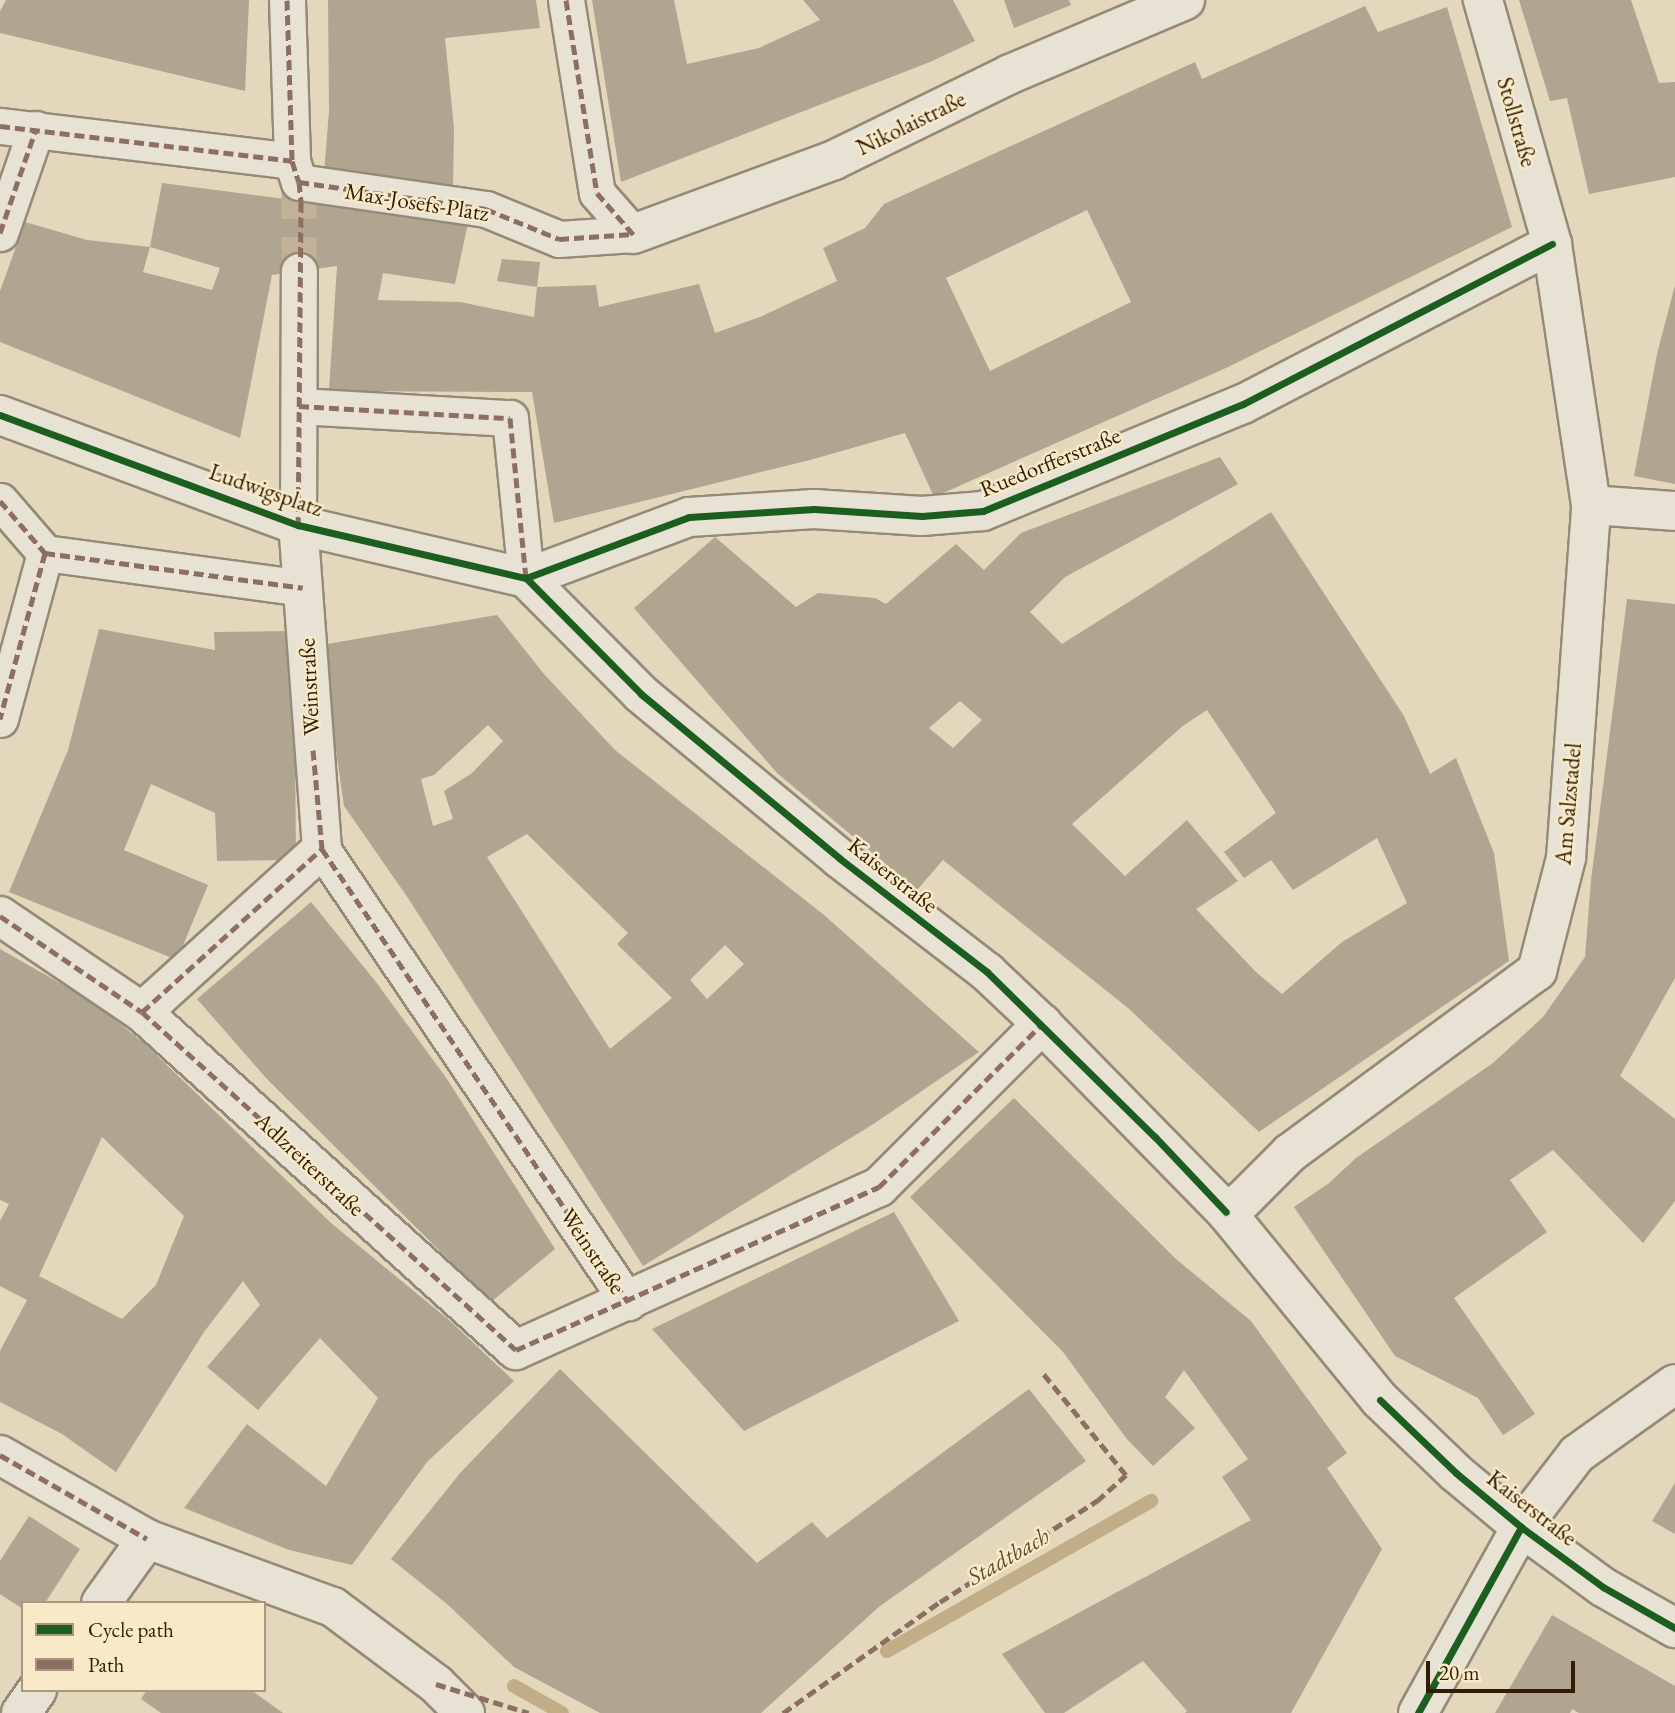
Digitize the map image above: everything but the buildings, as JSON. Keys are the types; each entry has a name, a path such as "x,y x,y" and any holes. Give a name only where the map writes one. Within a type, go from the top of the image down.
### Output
{"street":[{"path":"0,127 36,129 292,161 287,0"},
{"path":"566,0 597,193 633,234"},
{"name":"Nikolaistraße","path":"633,234 834,160 1010,74 1185,0"},
{"name":"Stollstraße","path":"1483,0 1552,244"},
{"path":"0,233 36,129"},
{"name":"Max-Josefs-Platz","path":"292,161 299,182 486,209 559,239 633,234"},
{"name":"Ruedorfferstraße","path":"526,578 689,517 814,509 922,516 983,511 1243,404 1552,244"},
{"name":"Am Salzstadel","path":"1226,1212 1242,1201 1290,1153 1537,971 1566,858 1591,505 1552,244"},
{"name":"Ludwigsplatz","path":"298,525 299,271"},
{"path":"299,406 510,418 526,578"},
{"name":"Ludwigsplatz","path":"0,415 298,525 526,578"},
{"path":"0,501 45,552 303,588"},
{"path":"1591,505 1675,511"},
{"name":"Weinstraße","path":"298,525 322,849 628,1302 879,1187 1042,1024"},
{"path":"0,719 45,552"},
{"name":"Kaiserstraße","path":"526,578 641,694 839,858 987,972 1042,1024 1226,1212 1380,1400 1456,1473 1521,1527 1603,1587 1675,1629"},
{"path":"142,1012 322,849"},
{"name":"Adlzreiterstraße","path":"0,916 142,1012 516,1350 628,1302"},
{"path":"1418,1713 1521,1527 1577,1454 1675,1384"},
{"path":"0,1455 147,1539 333,1607 436,1684 465,1713"},
{"path":"102,1601 147,1539"},
{"path":"21,1713 36,1692"}],"waterway":[{"name":"Stadtbach","path":"887,1651 1151,1501"},
{"name":"Stadtbach","path":"514,1686 562,1713"}],"tunnel":[{"path":"299,182 299,271"}],"marked path":[{"path":"287,0 292,161 299,182 301,202 298,525"},
{"path":"566,0 597,193 633,234"},
{"path":"0,126 292,161"},
{"path":"0,233 36,129"},
{"path":"299,182 486,209 559,239 633,234"},
{"path":"299,406 510,418 526,578"},
{"path":"0,501 45,553 0,719"},
{"path":"45,553 303,588"},
{"path":"313,750 322,849 628,1302"},
{"path":"142,1012 322,849"},
{"path":"0,916 142,1012 516,1350 879,1187 1042,1024"},
{"path":"783,1713 940,1602 1097,1501 1126,1475 1042,1372"},
{"path":"0,1455 147,1539"},
{"path":"436,1684 529,1713"}],"cycle path":[{"path":"526,578 689,517 814,509 922,516 983,511 1243,404 1552,244"},
{"path":"0,415 298,525 526,578"},
{"path":"526,578 641,694 839,858 987,972 1155,1137 1226,1212"},
{"path":"1380,1400 1456,1473 1521,1527 1603,1587 1675,1628"},
{"path":"1418,1713 1521,1527"}]}
